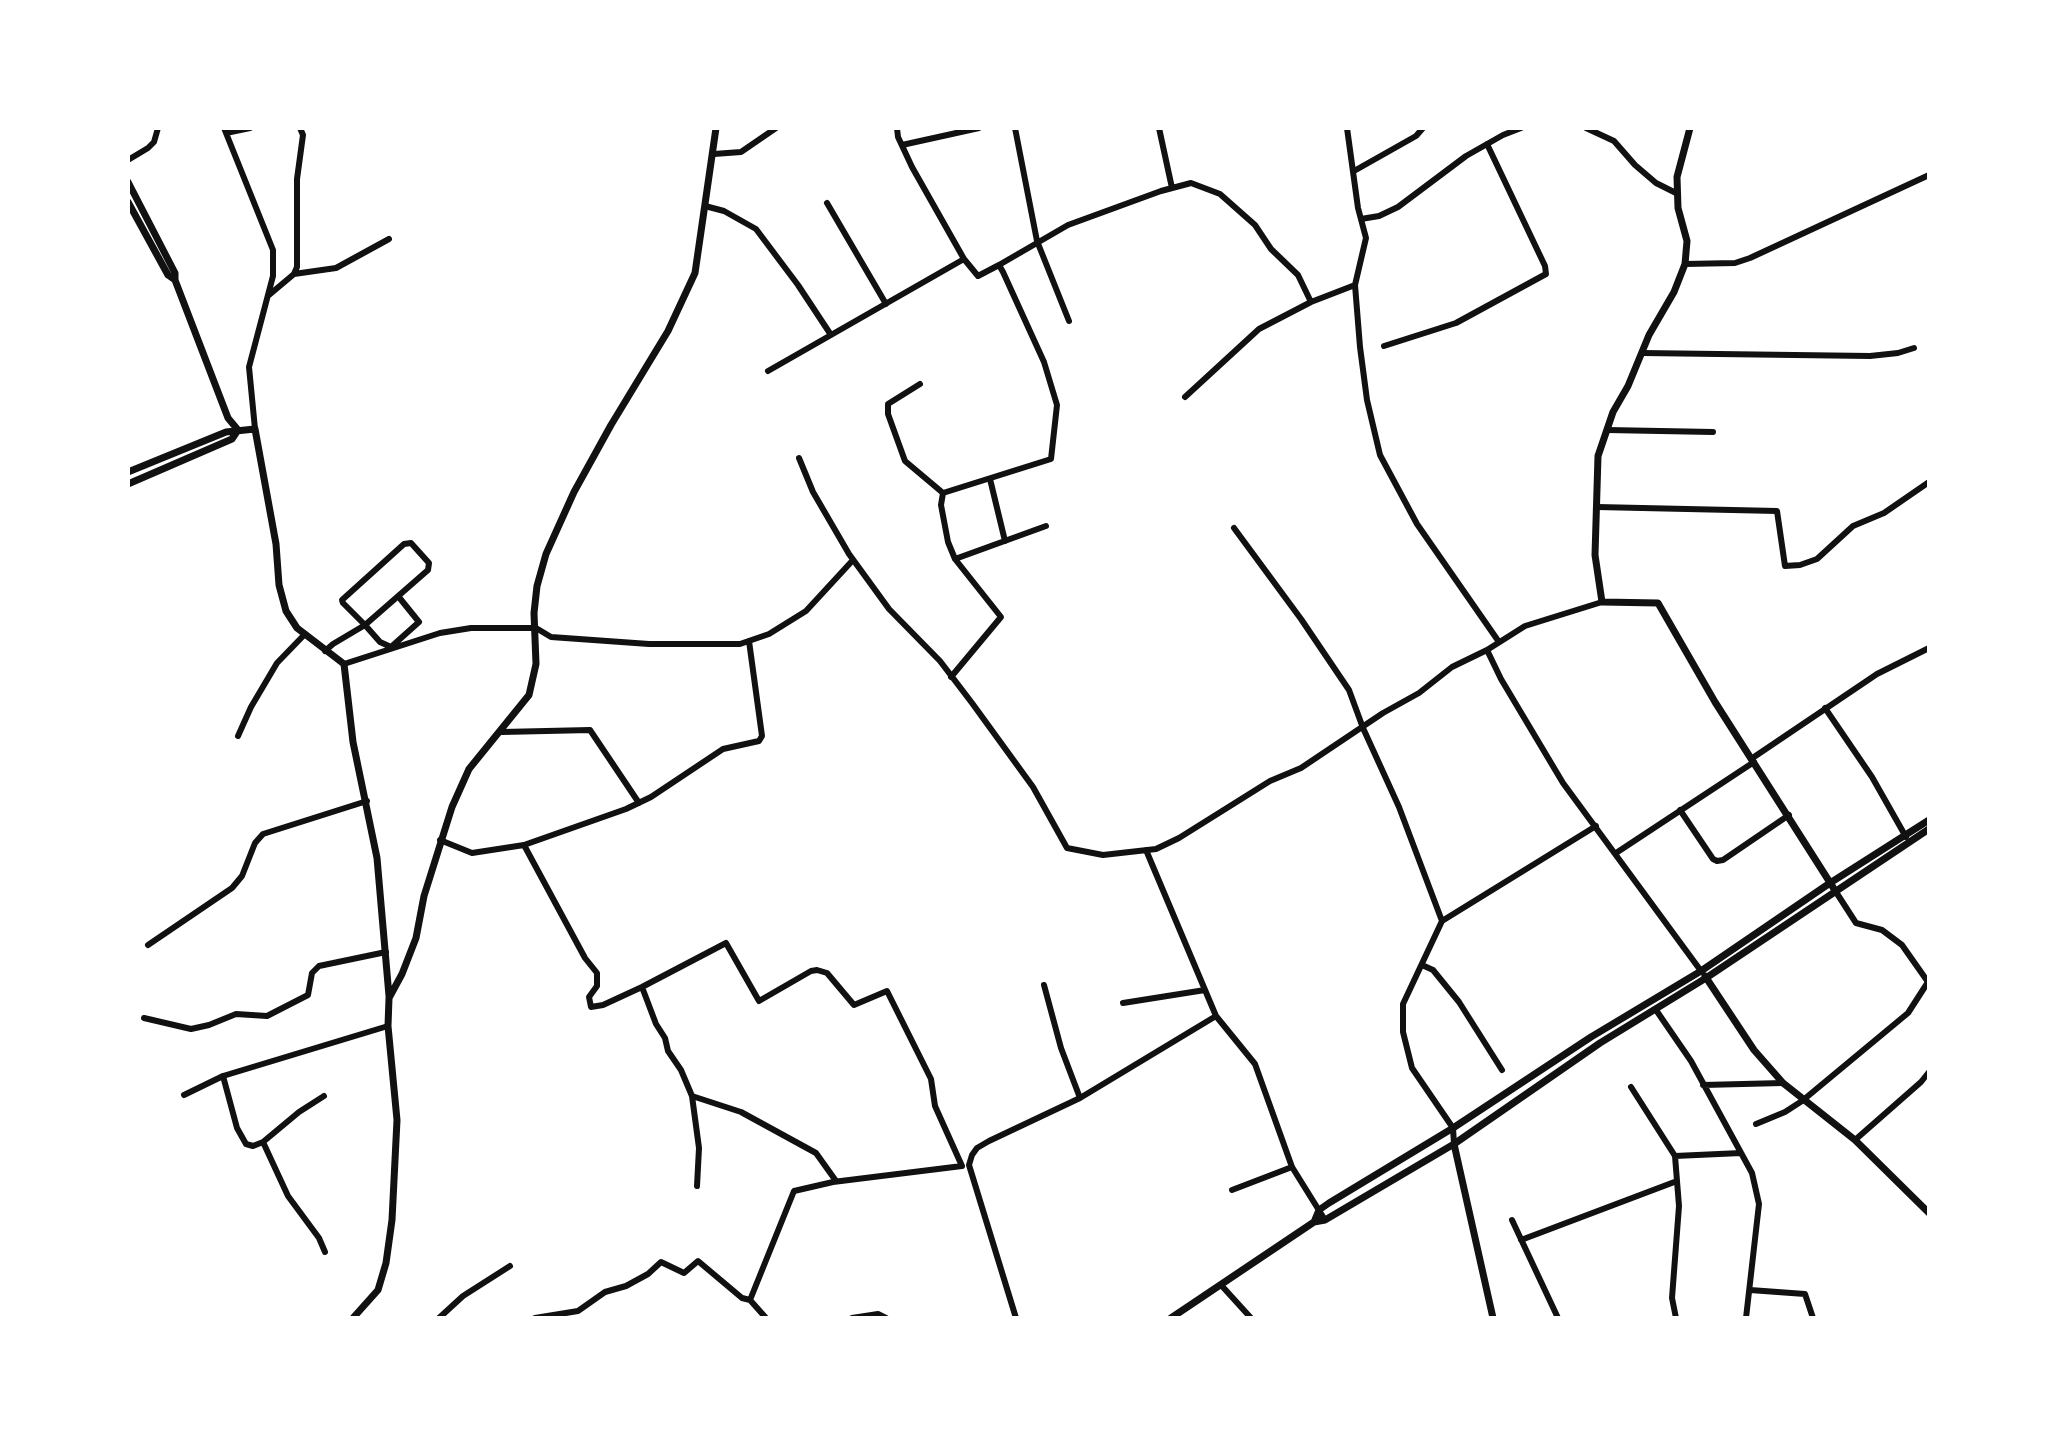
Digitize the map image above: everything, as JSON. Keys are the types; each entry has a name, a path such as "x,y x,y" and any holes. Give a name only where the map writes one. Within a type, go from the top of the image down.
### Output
{"street":[{"path":"128,160 154,142 158,128"},
{"path":"250,128 225,131 273,250 273,276 249,367 255,429 276,544 279,585 286,611 305,634 344,664 353,742 377,858 386,952 388,1026 397,1120 392,1220 386,1263 378,1290 353,1318"},
{"path":"294,274 298,258 297,179 303,135 300,128"},
{"path":"389,998 416,938 440,840 469,769 529,695 536,664 534,613 537,586 546,554 574,492 684,301 695,273 716,128"},
{"path":"714,154 741,152 776,128"},
{"path":"897,128 902,145 964,259 978,276 1068,225 1191,183 1220,194 1255,225 1271,249 1298,275 1311,302"},
{"path":"902,145 979,128"},
{"path":"1015,128 1037,241 1069,321"},
{"path":"1159,128 1172,188"},
{"path":"1347,128 1366,238 1355,285 1363,376 1380,455 1417,524 1499,642"},
{"path":"1354,171 1416,136 1423,128"},
{"path":"1361,219 1379,216 1406,202 1466,156 1521,128"},
{"path":"1586,128 1614,141 1656,183 1678,194"},
{"path":"1602,602 1595,555 1598,456 1649,335 1674,292 1685,264 1687,241 1678,208 1677,177 1690,128"},
{"path":"1384,346 1456,323 1546,274 1487,144"},
{"path":"1685,264 1735,263 1750,258 1929,175"},
{"path":"128,182 149,231"},
{"path":"128,202 175,273 175,280 228,418 238,430"},
{"path":"827,203 886,304"},
{"path":"705,206 724,211 756,229 831,335"},
{"path":"268,296 294,274 336,268 389,239"},
{"path":"768,371 964,259"},
{"path":"943,493 1051,459 1057,405 1041,354 999,265"},
{"path":"1185,397 1248,336 1311,302 1355,285"},
{"path":"1642,353 1870,356 1914,348"},
{"path":"920,384 888,404 888,414 905,461 943,493"},
{"path":"128,472 226,432 255,429"},
{"path":"128,484 232,439 238,430"},
{"path":"1607,430 1713,432"},
{"path":"799,458 813,492 853,560 889,609 940,661 1033,787 1067,848 1103,855 1156,849 1213,819 1270,781 1301,768 1383,713 1419,693 1452,667 1525,626 1602,602 1658,603 1752,760 1856,923 1882,930 1902,945 1928,982 1908,1013 1802,1101 1756,1124"},
{"path":"990,479 1005,541"},
{"path":"1597,507 1777,511 1785,566 1800,565 1817,559 1853,526 1884,513 1929,482"},
{"path":"943,493 941,505 948,542 955,559 1001,617 951,677"},
{"path":"955,559 1046,526"},
{"path":"1234,528 1349,690 1399,807 1442,921"},
{"path":"325,651 365,625 430,566 411,543 404,544 343,598 343,603 365,625 383,645 391,647 417,625 418,619 398,596"},
{"path":"344,664 454,630 536,628 551,637 649,644 740,644 769,634 806,611 853,560"},
{"path":"238,736 277,663 305,634"},
{"path":"440,840 472,853 524,845 639,803 723,749 761,739 749,641"},
{"path":"1616,853 1825,708 1877,674 1929,648"},
{"path":"1487,650 1563,783 1704,974 1754,1050 1802,1101 1855,1140 1929,1213"},
{"path":"1825,708 1872,777 1907,838"},
{"path":"502,732 590,730 639,803"},
{"path":"148,945 232,888 242,876 255,843 263,834 367,801"},
{"path":"1680,810 1717,861 1789,815"},
{"path":"1314,1222 1319,1210 1453,1128 1591,1037 1704,974 1836,892 1929,820"},
{"path":"1493,1318 1453,1128 1412,1068 1403,1032 1403,1004 1442,921 1596,826"},
{"path":"1171,1318 1314,1222 1325,1220 1454,1144 1600,1043 1656,1010 1830,883 1907,838 1929,829"},
{"path":"524,845 585,958 597,973 597,986 588,1004 593,1007 642,987 726,943 759,1001 817,970 827,973 854,1005 887,991 931,1079 935,1106 965,1165 1016,1318"},
{"path":"1146,850 1216,1016 1255,1064 1292,1167 1325,1220"},
{"path":"144,1018 191,1029 236,1014 267,1016 308,995 312,973 319,966 386,952"},
{"path":"1422,965 1433,970 1459,1002 1502,1070"},
{"path":"1044,985 1061,1048 1080,1098"},
{"path":"642,987 668,1051 681,1070 692,1096 699,1148 697,1186"},
{"path":"1123,1003 1205,990"},
{"path":"1656,1010 1691,1061 1752,1173 1759,1204 1746,1318"},
{"path":"750,1300 794,1191 836,1181 965,1165 977,1148 1080,1098 1216,1016"},
{"path":"184,1095 223,1076 388,1026"},
{"path":"1855,1140 1929,1072"},
{"path":"223,1076 234,1121 246,1144 253,1146 263,1142 324,1096"},
{"path":"1703,1085 1783,1083"},
{"path":"1631,1087 1675,1156 1679,1206 1672,1298 1676,1318"},
{"path":"692,1096 741,1112 816,1153 836,1181"},
{"path":"263,1142 288,1196 319,1238 325,1252"},
{"path":"1675,1156 1741,1153"},
{"path":"1232,1190 1292,1167"},
{"path":"1521,1240 1677,1181"},
{"path":"1512,1220 1558,1318"},
{"path":"535,1318 578,1311 605,1292 626,1286 648,1274 661,1262 684,1273 698,1261 742,1298 750,1300 766,1318"},
{"path":"439,1318 463,1296 510,1266"},
{"path":"1221,1285 1251,1318"},
{"path":"1750,1290 1805,1294 1813,1318"},
{"path":"852,1318 878,1314 886,1318"}]}
